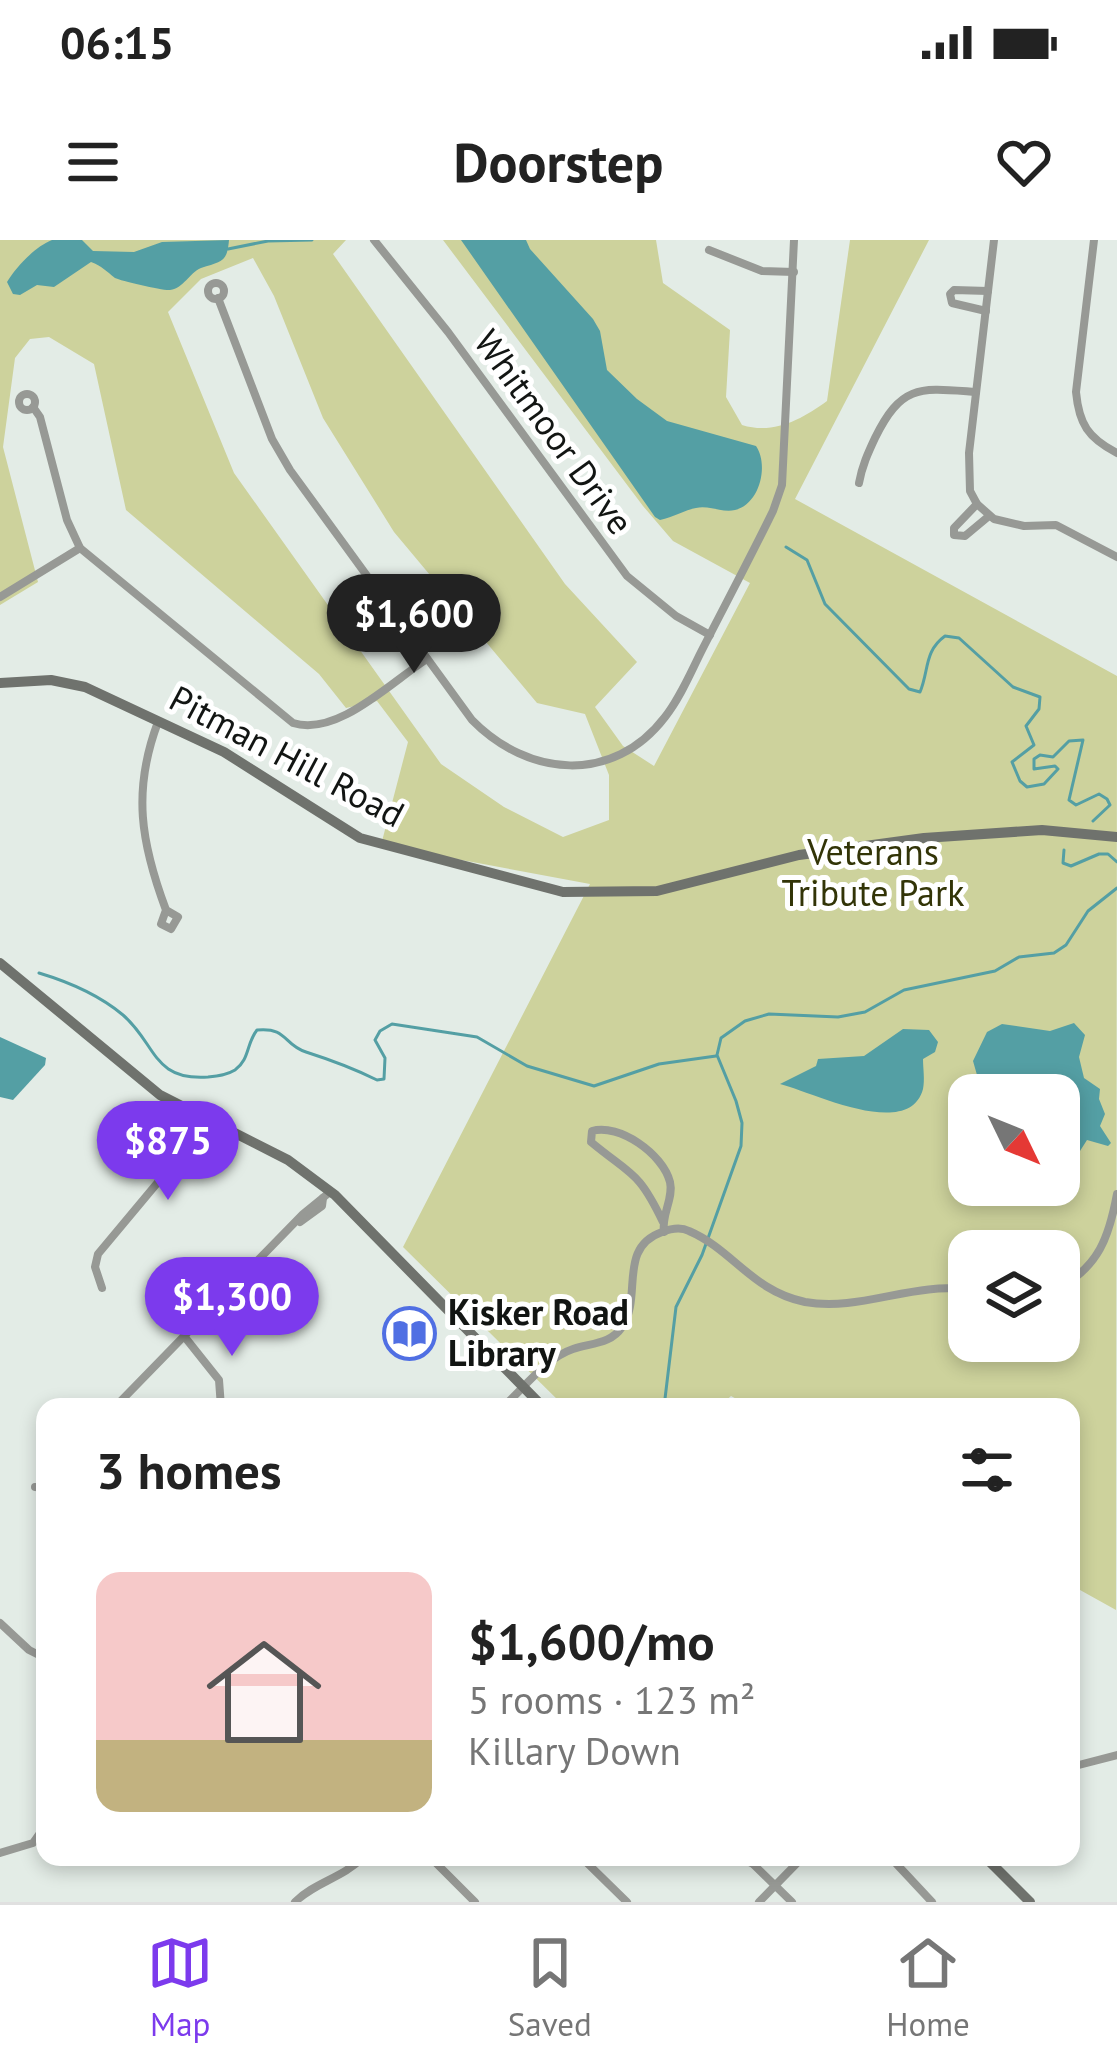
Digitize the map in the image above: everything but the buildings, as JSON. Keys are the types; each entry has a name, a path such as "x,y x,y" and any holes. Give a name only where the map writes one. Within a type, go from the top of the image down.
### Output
{"main road":[{"name":"Pitman Hill Road","path":"0,682 51,680 85,687 224,752 360,838 563,892 656,891 799,855 924,838 1042,830 1117,837"},
{"path":"0,964 160,1095 288,1160 534,1398"},
{"path":"995,1866 1030,1902"}],"street":[{"name":"Whitmoor Drive","path":"374,240 448,332 627,576 676,616 710,635"},
{"path":"218,298 272,439 290,470 472,720 495,742 539,764 568,768 597,764 632,748 656,728 679,696 773,511 782,485 794,240"},
{"path":"994,240 968,482 976,504 1009,525 1056,525 1117,557"},
{"path":"1094,240 1076,392 1084,429 1117,453"},
{"path":"709,250 762,271 794,272"},
{"path":"986,311 959,307 950,299 954,290 988,292"},
{"path":"860,483 862,465 884,419 904,395 930,388 976,392"},
{"path":"33,407 80,548 293,723 318,727 336,722 428,658"},
{"path":"976,504 954,528 955,535 964,536 990,516"},
{"path":"0,597 80,548"},
{"path":"158,722 148,748 142,836 166,910"},
{"path":"102,1288 95,1267 98,1254 178,1157 209,1144 222,1128"},
{"path":"513,1398 556,1356 606,1341 617,1333 628,1314 638,1250 664,1227 670,1183 656,1160 618,1132 592,1131 590,1142 624,1165 649,1190 664,1227"},
{"path":"1080,1275 1104,1246 1117,1194"},
{"path":"124,1398 298,1223 322,1206 326,1195"},
{"path":"664,1227 682,1229 708,1243 762,1286 806,1302 849,1304 898,1294 948,1291"},
{"path":"184,1336 219,1380 220,1398"},
{"path":"0,1623 36,1654"},
{"path":"1080,1765 1117,1755"},
{"path":"0,1853 36,1839"},
{"path":"298,1901 311,1885 351,1866"},
{"path":"439,1866 475,1902"},
{"path":"590,1866 627,1902"},
{"path":"751,1866 792,1902"},
{"path":"759,1902 794,1866"},
{"path":"898,1866 932,1902"}],"green space":[{"name":"Veterans Tribute Park","path":"0,240 346,240 333,254 565,584 637,662 595,707 623,746 654,766 750,583 673,541 443,240 656,240 663,283 730,330 726,397 742,425 765,428 798,419 827,401 850,240 929,240 795,499 1117,676 1116,1610 1080,1590 1080,1398 556,1398 403,1247 590,884 381,845 408,742 377,701 346,708 319,674 126,510 94,364 49,337 30,339 15,358 3,447 38,582 0,605","holes":["253,258 274,296 323,418 394,532 537,703 585,714 609,775 609,820 563,837 504,807 441,764 234,473 168,312 201,279"]}],"water":[{"path":"52,240 82,240 93,251 134,252 162,242 229,240 222,260 197,270 170,290 115,278 91,262 54,287 37,285 13,294 7,282 11,276"},
{"path":"461,240 526,240 593,319 607,370 637,399 667,421 756,446 762,473 751,500 735,510 701,507 660,520 655,517"},
{"path":"1074,1023 1085,1035 1079,1057 1084,1078 1100,1089 1105,1114 1100,1126 1111,1143 1108,1146 1087,1140 1080,1151 1080,1074 977,1074 973,1061 987,1032 1002,1024 1050,1031"},
{"path":"903,1029 929,1030 938,1042 935,1052 923,1059 923,1089 914,1104 899,1111 858,1109 780,1084 816,1066 818,1059 864,1056"},
{"path":"0,1037 46,1058 13,1100 0,1097"}],"waterway":[{"path":"228,249 268,241 312,240"},
{"path":"786,547 807,560 825,604 909,689 920,692 930,655 945,636 959,638 1013,687 1040,697 1039,709 1026,726 1034,745 1012,762 1020,781 1027,787 1044,784 1058,769 1034,769 1034,759 1053,757 1069,741 1083,740 1069,800 1076,805 1099,794 1107,799 1110,805 1093,821"},
{"path":"1064,850 1063,863 1071,866 1099,854 1108,854 1117,862"},
{"path":"665,1398 676,1307 702,1255 741,1146 742,1123 717,1055 721,1038 745,1021 769,1014 838,1017 865,1012 904,990 995,971 1019,957 1054,953 1066,945 1088,911 1117,888"},
{"path":"39,973 113,1008 134,1026 165,1067 190,1077 235,1070 257,1030 267,1030 299,1049 384,1079 385,1058 375,1040 392,1024 477,1037 527,1066 594,1086 659,1064 716,1056"}],"place":[{"name":"Kisker Road Library","path":"409,1333"}]}
